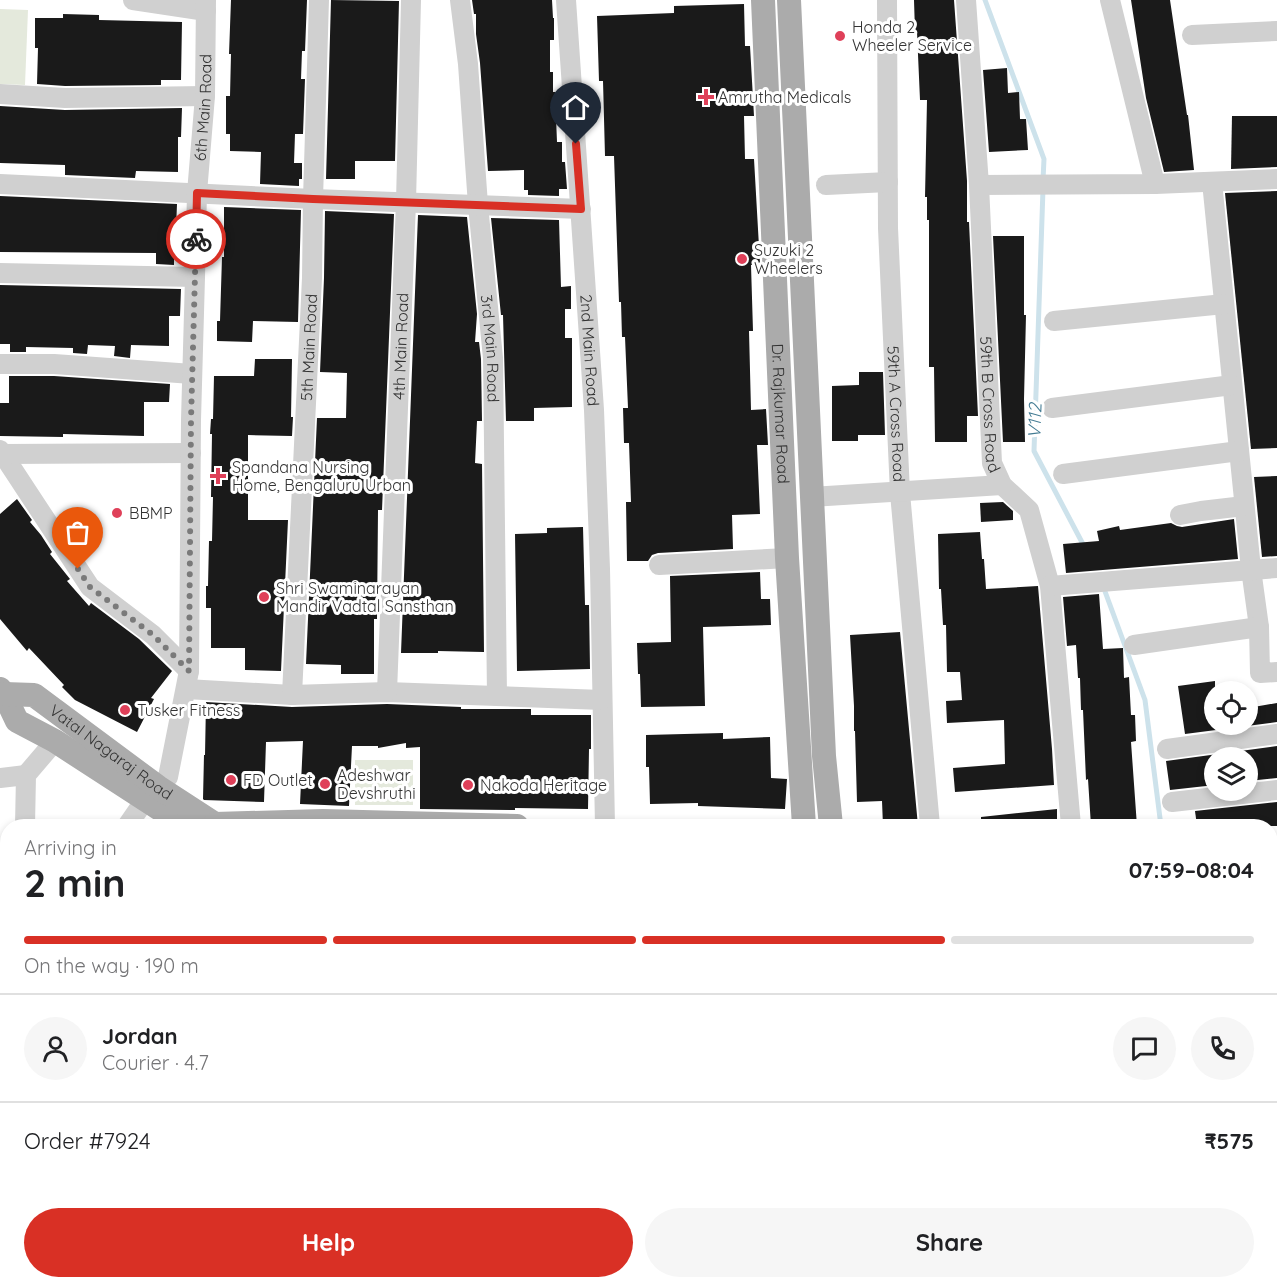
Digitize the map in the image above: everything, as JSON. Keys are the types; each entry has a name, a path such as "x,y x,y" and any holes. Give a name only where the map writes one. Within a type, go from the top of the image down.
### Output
{"main road":[{"name":"Dr. Rajkumar Road","path":"763,0 787,558 804,819"},
{"name":"Dr. Rajkumar Road","path":"789,0 824,756 832,819"},
{"name":"Vatal Nagaraj Road","path":"2,691 34,695 179,819"},
{"name":"Vatal Nagaraj Road","path":"2,691 17,721 152,794 206,819"}],"street":[{"path":"133,0 206,5"},
{"name":"5th Main Road","path":"292,695 312,278 319,0"},
{"name":"4th Main Road","path":"387,692 406,202 411,0"},
{"name":"3rd Main Road","path":"460,0 468,63 478,205 493,358 497,696"},
{"name":"2nd Main Road","path":"566,0 594,410 605,819"},
{"name":"59th A Cross Road","path":"887,0 888,228 900,493 929,819"},
{"name":"59th B Cross Road","path":"966,0 979,185 992,463 1002,485 1029,510 1050,586 1070,819"},
{"path":"1110,0 1155,184"},
{"name":"6th Main Road","path":"132,819 168,777 187,680 197,193 205,96 206,5"},
{"path":"1192,35 1277,30"},
{"path":"0,94 65,98 205,96"},
{"path":"979,185 1155,184 1277,179"},
{"path":"826,185 888,182"},
{"path":"1212,182 1244,506 1259,627 1260,673 1277,672"},
{"path":"0,184 581,209"},
{"path":"0,273 195,277"},
{"path":"1054,321 1224,304"},
{"path":"0,364 54,364 192,374"},
{"path":"1052,408 1232,385"},
{"path":"1063,474 1239,451"},
{"path":"1,452 90,587 153,635 187,680 292,695 387,692 602,700"},
{"path":"1,452 191,453"},
{"path":"812,497 1002,485"},
{"path":"1179,515 1244,506"},
{"path":"659,565 787,558"},
{"path":"1050,586 1277,568"},
{"path":"1134,645 1259,627"},
{"path":"1167,748 1277,734"},
{"path":"25,819 26,775 55,741"},
{"path":"0,778 26,775"},
{"path":"1172,802 1277,790"}],"shaded area":[{"path":"0,9 28,10 25,85 0,84"},
{"path":"355,760 413,760 413,805 355,805"}],"building":[{"path":"231,0 307,0 305,51 302,51 301,79 305,79 303,134 295,134 294,163 302,163 302,179 299,179 299,186 260,184 261,152 230,151 230,134 226,134 226,96 230,96"},
{"path":"331,0 399,1 395,161 355,161 355,179 326,179"},
{"path":"472,0 552,0 554,40 550,40 550,72 553,72 553,92 555,92 557,142 562,142 562,162 565,162 567,189 559,189 559,196 528,195 528,190 524,190 524,170 488,171 476,14 474,14"},
{"path":"914,0 954,0 967,181 967,222 969,222 978,416 967,416 967,442 935,442 934,367 929,367 929,220 927,220 927,197 925,197 927,100 920,100"},
{"path":"1131,0 1170,0 1194,170 1164,172 1146,98"},
{"path":"744,4 745,46 750,46 754,116 744,116 745,159 754,159 760,264 751,265 753,331 749,331 751,410 766,409 768,445 757,445 760,514 732,515 733,549 658,553 652,555 648,561 627,561 626,502 631,502 629,443 624,443 623,408 628,408 625,337 622,337 621,302 619,302 614,156 605,156 603,81 599,81 597,16 674,13 674,6"},
{"path":"63,14 99,15 99,20 182,22 181,80 161,80 161,85 37,84 38,48 35,48 35,18 63,18"},
{"path":"1007,68 1008,93 1019,92 1020,119 1026,119 1028,150 989,152 983,70"},
{"path":"0,106 65,110 182,108 181,137 178,137 178,172 136,171 135,178 65,175 65,165 0,163"},
{"path":"1232,116 1277,116 1277,167 1231,169"},
{"path":"1277,191 1277,448 1251,449 1225,193"},
{"path":"0,196 177,204 174,265 156,264 156,253 0,252"},
{"path":"224,207 301,210 298,322 253,321 252,342 217,341 217,321 220,321 222,257 224,257"},
{"path":"325,211 394,214 382,510 378,510 374,674 341,674 341,665 306,664 317,418 346,418 347,373 320,372"},
{"path":"418,215 467,217 477,314 475,342 479,342 481,359 482,421 477,421 475,463 482,464 484,652 401,653"},
{"path":"491,218 559,220 561,287 571,286 571,309 565,309 565,338 572,338 572,407 534,408 534,421 506,421 503,315 501,315"},
{"path":"993,236 1024,236 1025,442 1003,442"},
{"path":"0,285 181,289 180,316 169,316 169,346 131,345 130,358 114,356 115,346 88,345 87,354 73,353 73,348 26,347 26,352 10,352 10,344 0,344"},
{"path":"255,359 292,359 292,436 248,435 248,520 288,520 281,671 245,670 245,648 211,648 211,608 206,608 209,541 212,541 212,434 210,434 211,419 213,419 214,376 254,376"},
{"path":"859,372 883,372 885,435 858,435 858,441 832,441 832,386 859,385"},
{"path":"9,376 54,376 170,384 169,402 144,402 144,436 63,434 63,437 0,436 0,403 9,403"},
{"path":"1277,476 1277,556 1262,557 1254,477"},
{"path":"17,499 32,520 30,522 52,552 50,554 70,579 67,581 89,606 91,603 139,639 172,671 151,698 154,699 137,732 75,700 62,687 64,685 29,648 27,651 0,619 0,514"},
{"path":"1003,502 1013,511 1013,520 981,522 980,503"},
{"path":"1234,519 1238,559 1066,573 1063,544 1099,541 1097,531 1119,526 1120,530 1171,523 1182,527"},
{"path":"583,527 585,605 589,605 590,669 517,671 515,534 547,533 547,528"},
{"path":"980,532 986,589 1038,586 1054,785 955,792 953,768 1005,764 1004,720 947,723 946,701 962,700 960,672 947,672 946,625 943,625 941,589 939,589 938,534"},
{"path":"760,572 761,599 770,599 771,625 703,627 705,706 641,707 637,643 671,642 670,576"},
{"path":"1099,594 1103,649 1123,648 1124,678 1129,677 1131,715 1135,715 1136,741 1131,742 1136,819 1091,819 1076,645 1067,646 1063,597"},
{"path":"900,632 917,819 883,819 882,801 857,802 850,635"},
{"path":"1204,682 1204,732 1185,734 1178,686"},
{"path":"206,702 292,707 387,704 461,707 461,709 531,709 531,715 591,715 588,809 420,809 420,747 406,748 406,743 378,748 378,746 352,746 349,806 300,804 303,741 266,742 264,802 204,800"},
{"path":"1277,703 1277,722 1258,724 1258,706"},
{"path":"723,733 723,739 770,737 771,778 787,779 785,809 698,806 698,803 650,804 649,767 646,767 646,735"},
{"path":"1277,746 1277,778 1258,780 1258,749"},
{"path":"1204,756 1204,786 1170,790 1166,761"},
{"path":"1277,802 1277,819 1196,819 1195,811"},
{"path":"1057,809 1057,819 981,819 981,817"}],"waterway":[{"name":"V112","path":"985,0 1044,159 1043,180"},
{"name":"V112","path":"1043,189 1034,451 1085,548"},
{"name":"V112","path":"1103,586 1145,700 1160,819"}],"way so far":[{"path":"78,569 90,587 153,635 189,671 192,357 196,239"}],"place":[{"name":"Honda 2 Wheeler Service","path":"840,36"},
{"name":"Amrutha Medicals","path":"706,97"},
{"name":"Suzuki 2 Wheelers","path":"742,259"},
{"name":"Spandana Nursing Home, Bengaluru Urban","path":"218,476"},
{"name":"BBMP","path":"117,513"},
{"name":"Shri Swaminarayan Mandir Vadtal Sansthan","path":"264,597"},
{"name":"Tusker Fitness","path":"125,710"},
{"name":"FD Outlet","path":"231,780"},
{"name":"Adeshwar Devshruthi","path":"325,784"},
{"name":"Nakoda Heritage","path":"468,785"}],"route":[{"path":"196,239 197,193 581,209 576,144"}]}
